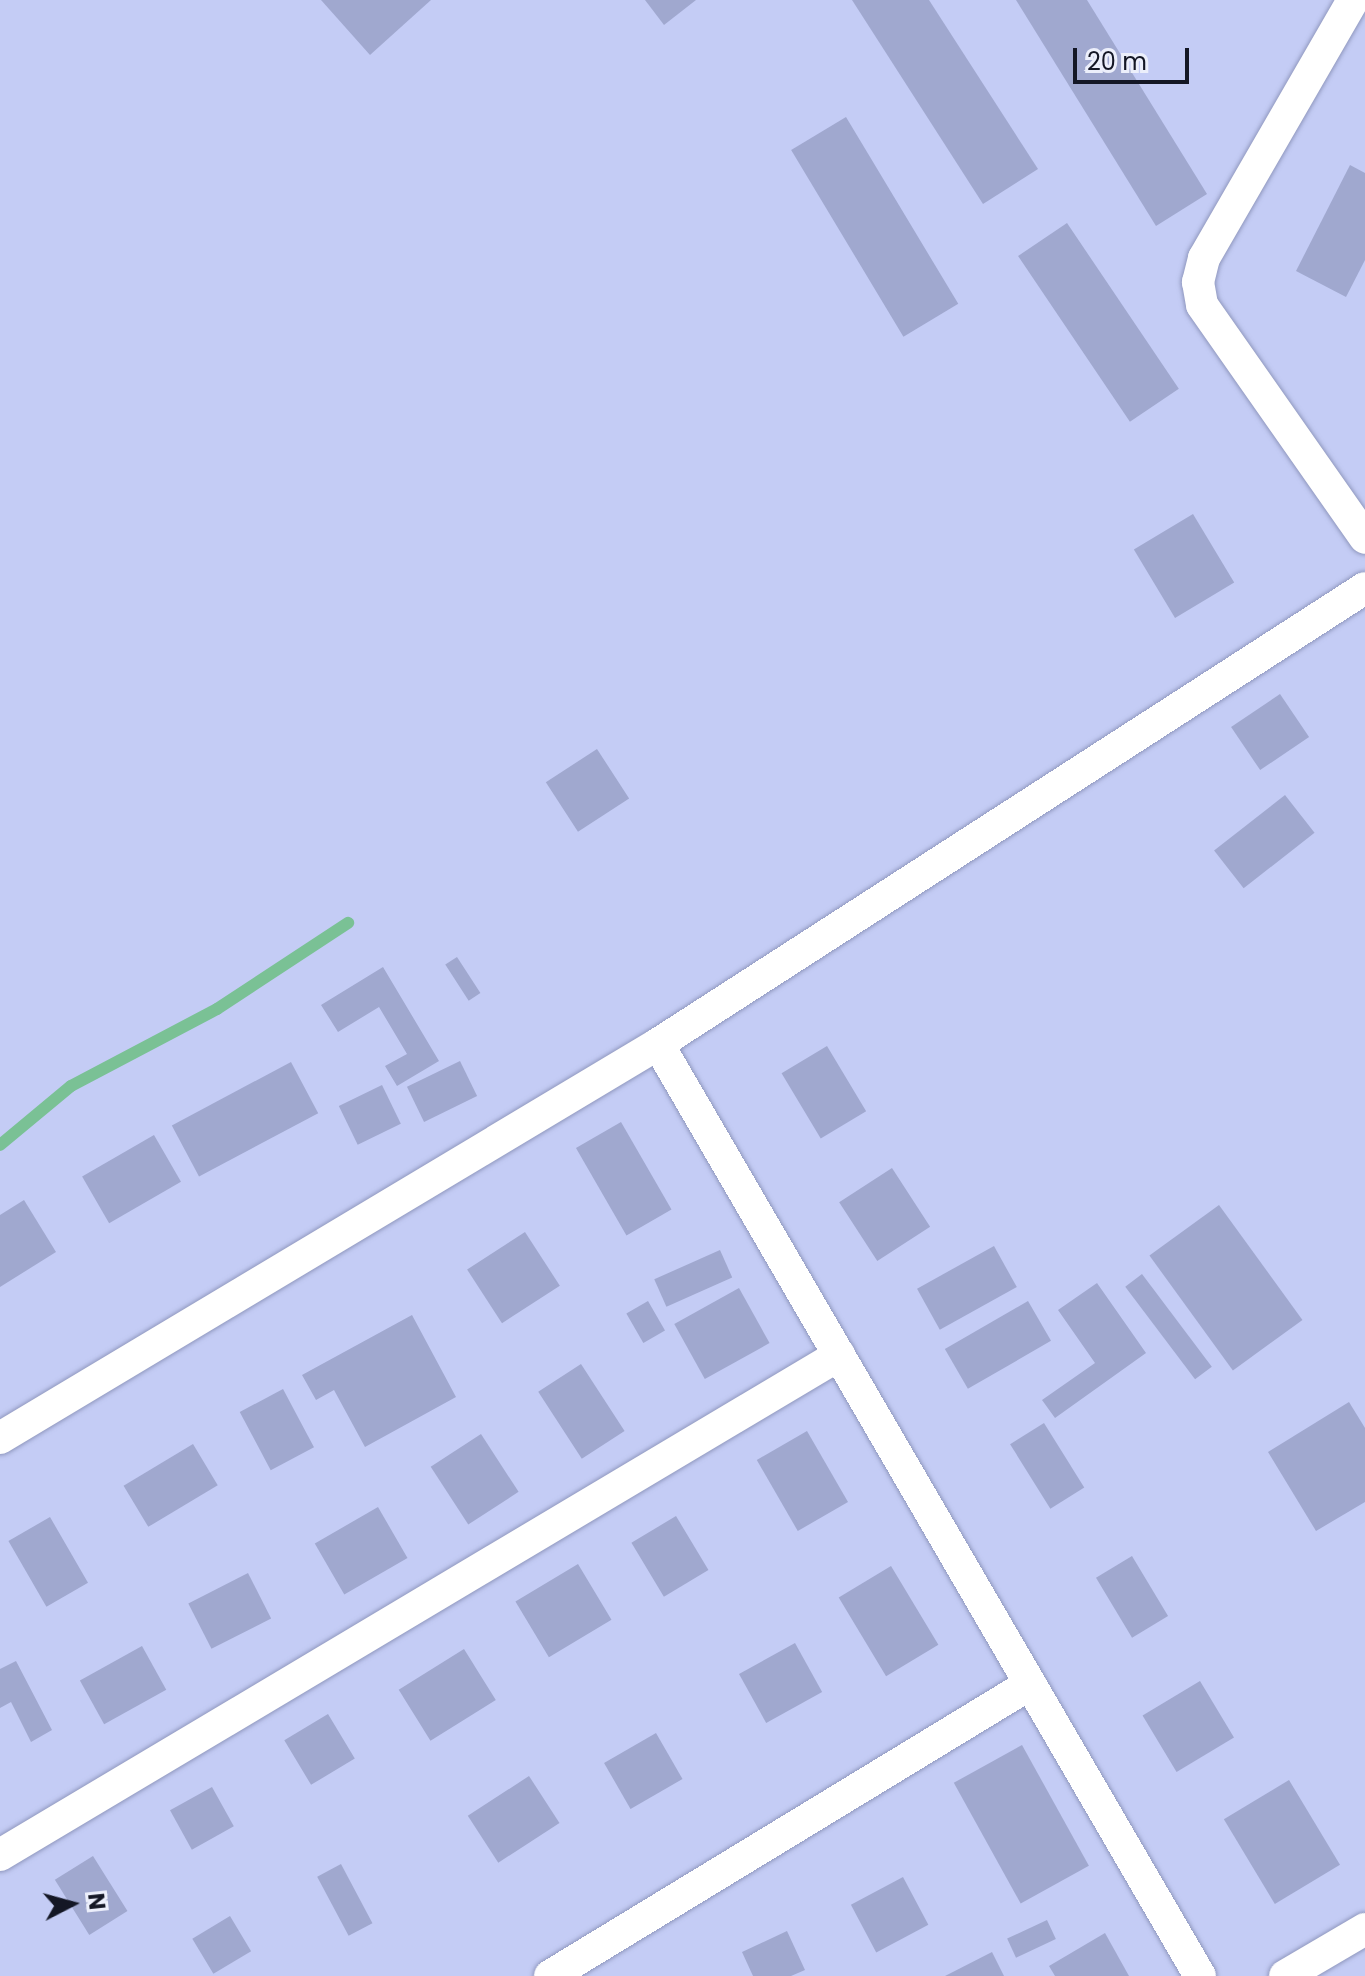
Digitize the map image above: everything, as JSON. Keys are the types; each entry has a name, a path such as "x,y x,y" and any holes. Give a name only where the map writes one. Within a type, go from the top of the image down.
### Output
{"street":[{"path":"1353,0 1204,258 1198,282 1202,305 1365,538"},
{"path":"0,1438 658,1044 1365,588"},
{"path":"658,1044 1200,1976"},
{"path":"0,1855 839,1355"},
{"path":"550,1976 1030,1684"},
{"path":"1285,1976 1365,1929"}],"building":[{"path":"321,0 431,0 370,55"},
{"path":"645,0 696,0 664,25"},
{"path":"852,0 929,0 1038,169 983,204"},
{"path":"1016,0 1087,0 1207,194 1156,226"},
{"path":"846,117 958,304 903,337 791,150"},
{"path":"1350,165 1365,173 1365,260 1346,297 1296,271"},
{"path":"1067,223 1179,389 1130,422 1018,256"},
{"path":"1193,514 1234,583 1175,618 1134,550"},
{"path":"1280,694 1309,737 1260,770 1231,727"},
{"path":"597,749 629,798 578,832 546,782"},
{"path":"1285,795 1315,833 1244,888 1214,850"},
{"path":"457,957 480,993 469,1001 445,965"},
{"path":"383,967 439,1061 397,1086 385,1066 407,1054 379,1007 338,1032 321,1005"},
{"path":"827,1046 866,1111 821,1138 782,1073"},
{"path":"460,1061 477,1096 424,1122 407,1087"},
{"path":"291,1062 318,1113 199,1177 172,1125"},
{"path":"382,1085 401,1124 358,1145 339,1106"},
{"path":"621,1122 672,1209 626,1235 576,1148"},
{"path":"154,1135 181,1182 109,1223 82,1176"},
{"path":"892,1168 930,1227 877,1261 839,1202"},
{"path":"24,1200 56,1252 0,1287 0,1215"},
{"path":"1219,1205 1302,1320 1233,1370 1149,1256"},
{"path":"525,1232 560,1286 502,1323 467,1270"},
{"path":"994,1246 1017,1287 940,1330 917,1289"},
{"path":"720,1250 732,1277 666,1307 654,1279"},
{"path":"1142,1274 1212,1367 1195,1379 1125,1287"},
{"path":"1097,1283 1146,1353 1055,1418 1042,1400 1095,1363 1058,1310"},
{"path":"739,1288 770,1343 705,1379 674,1324"},
{"path":"648,1301 665,1330 643,1343 626,1314"},
{"path":"1028,1301 1051,1341 968,1389 945,1349"},
{"path":"412,1315 456,1397 365,1447 334,1390 316,1400 302,1375"},
{"path":"581,1364 625,1431 582,1459 538,1392"},
{"path":"283,1389 314,1447 271,1470 240,1412"},
{"path":"1349,1402 1365,1428 1365,1502 1316,1531 1268,1452"},
{"path":"1044,1423 1084,1487 1050,1509 1010,1444"},
{"path":"807,1431 848,1502 798,1531 757,1460"},
{"path":"481,1434 519,1492 468,1525 431,1467"},
{"path":"193,1444 218,1485 148,1527 124,1486"},
{"path":"378,1507 408,1558 344,1595 315,1544"},
{"path":"676,1516 708,1570 664,1597 631,1543"},
{"path":"50,1517 88,1583 46,1607 8,1541"},
{"path":"1132,1556 1168,1616 1132,1638 1096,1578"},
{"path":"578,1564 611,1620 549,1657 515,1602"},
{"path":"891,1566 938,1645 886,1676 839,1597"},
{"path":"248,1573 271,1618 211,1649 188,1603"},
{"path":"795,1643 822,1692 766,1723 739,1674"},
{"path":"142,1646 166,1690 104,1724 80,1680"},
{"path":"464,1649 496,1700 430,1741 399,1690"},
{"path":"16,1661 52,1730 31,1742 11,1702 0,1708 0,1669"},
{"path":"1200,1681 1234,1738 1177,1772 1143,1716"},
{"path":"328,1714 355,1759 311,1785 284,1740"},
{"path":"656,1733 682,1779 631,1809 604,1763"},
{"path":"1022,1745 1089,1866 1021,1904 954,1783"},
{"path":"529,1776 559,1823 498,1863 468,1816"},
{"path":"1289,1780 1340,1865 1275,1904 1224,1819"},
{"path":"212,1787 234,1826 192,1850 170,1810"},
{"path":"93,1856 127,1911 89,1935 55,1880"},
{"path":"341,1864 372,1923 349,1936 317,1877"},
{"path":"903,1877 928,1925 876,1952 851,1905"},
{"path":"230,1916 251,1951 213,1974 192,1939"},
{"path":"1047,1920 1056,1939 1016,1958 1007,1939"},
{"path":"787,1931 805,1970 791,1976 753,1976 742,1952"},
{"path":"1105,1933 1129,1976 1055,1976 1049,1966"},
{"path":"992,1952 1004,1976 945,1976"}],"waterway":[{"path":"0,1145 71,1086 217,1009 348,923"}]}
